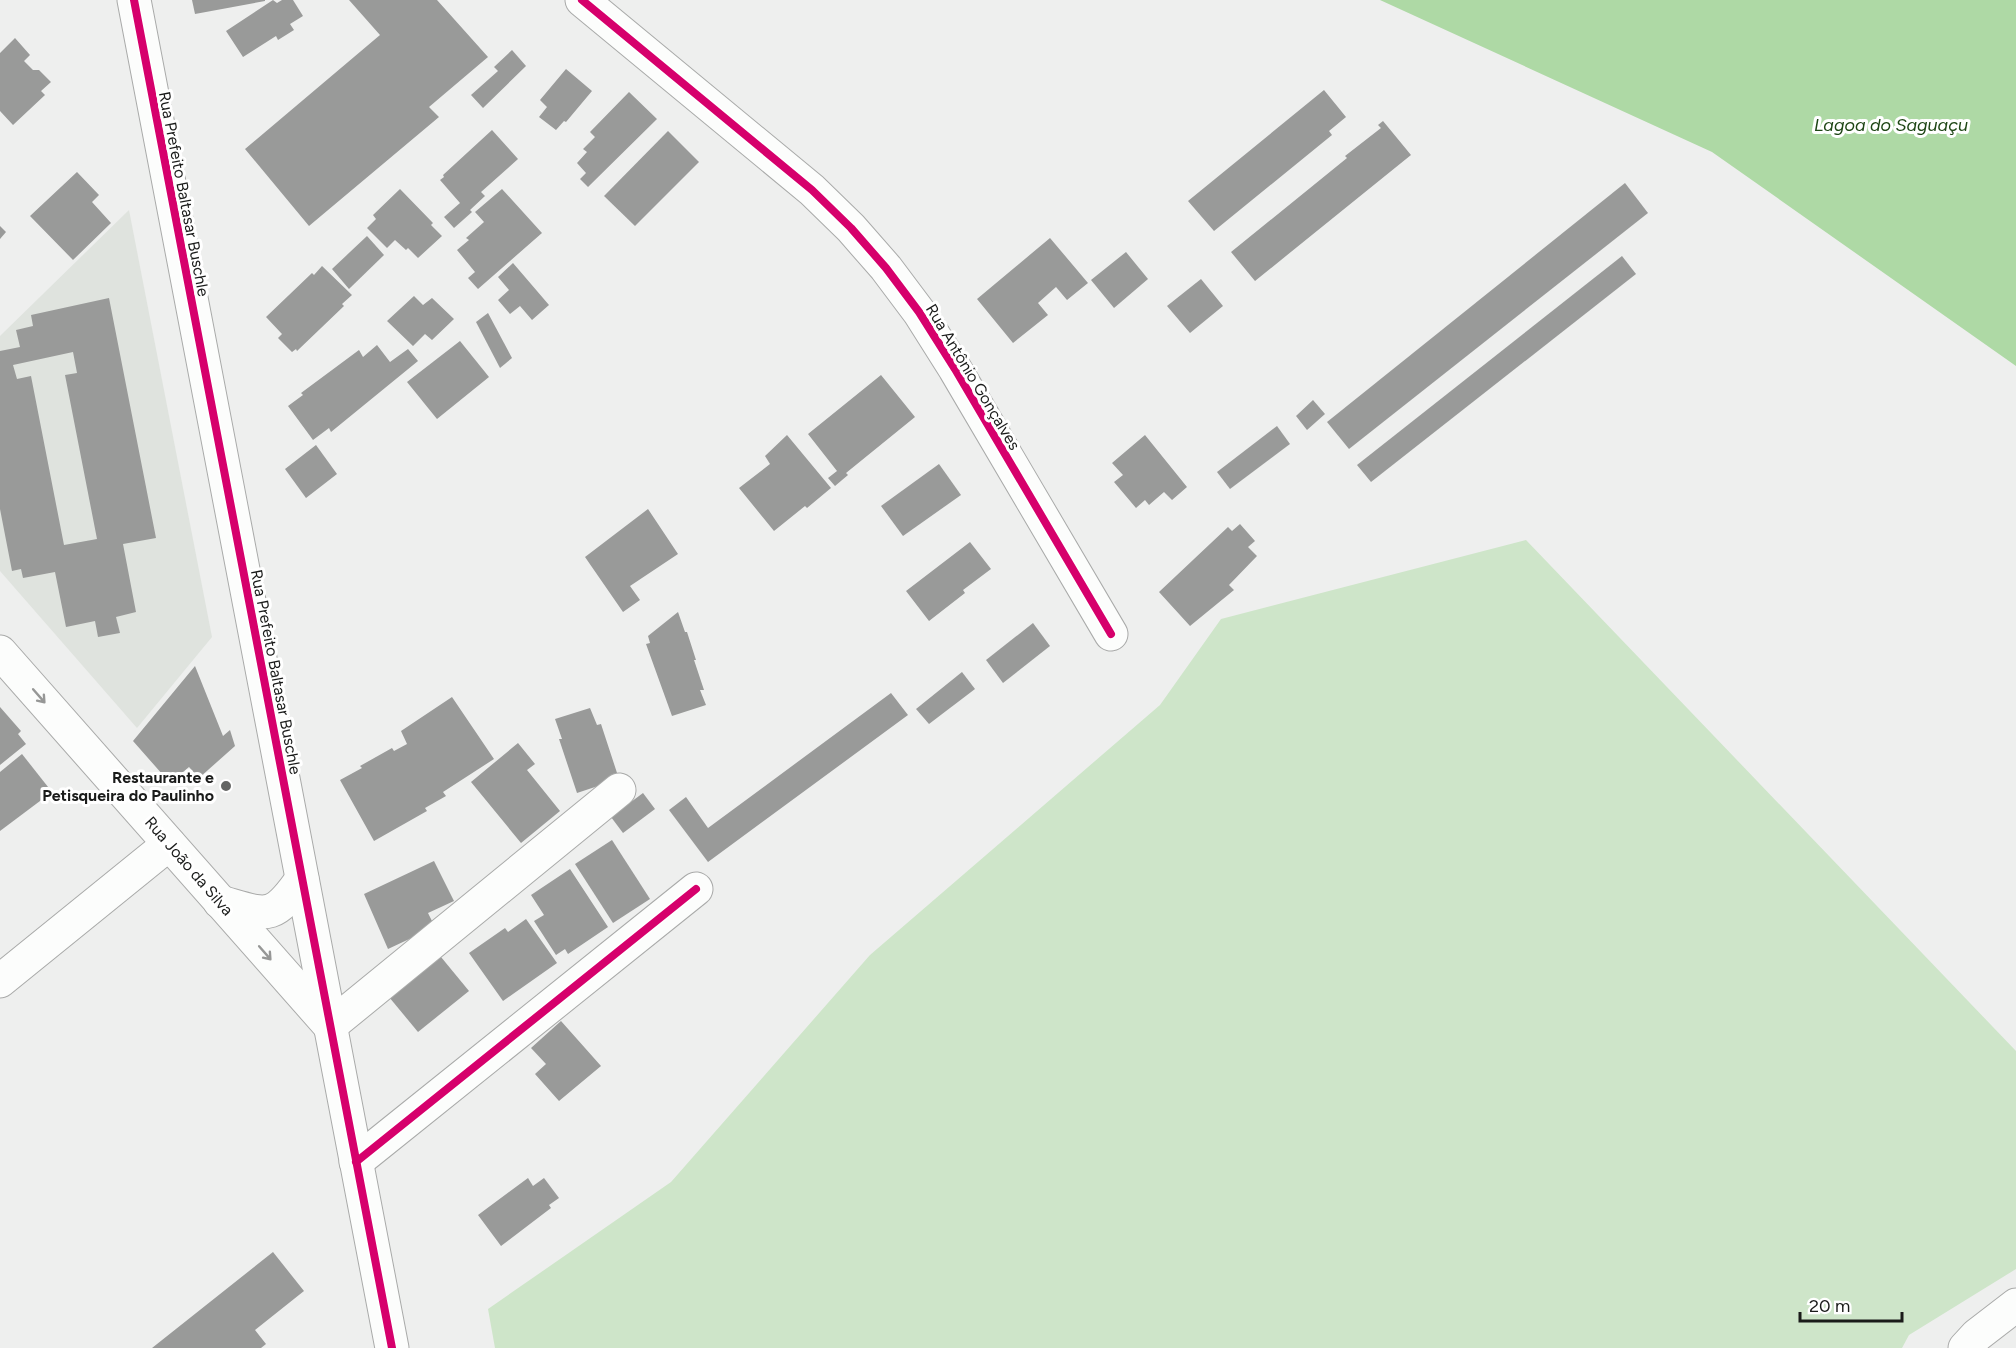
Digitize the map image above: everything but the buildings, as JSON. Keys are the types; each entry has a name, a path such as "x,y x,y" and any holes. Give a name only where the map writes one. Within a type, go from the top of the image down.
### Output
{"main road":[{"name":"Rua Prefeito Baltasar Buschle","path":"134,0 392,1348"},
{"name":"Rua Antônio Gonçalves","path":"582,0 812,190 851,228 886,268 919,312 955,369 1111,634"},
{"name":"Rua João da Silva","path":"0,652 330,1026"},
{"path":"330,1026 619,790"},
{"path":"0,981 169,844"},
{"path":"220,902 258,913 275,910 286,902 302,879"},
{"path":"356,1162 696,889"},
{"path":"1965,1348 1977,1335 2016,1305"}],"shaded area":[{"path":"129,210 212,637 137,728 0,571 0,336"},
{"path":"1526,540 2016,1051 2016,1269 1909,1335 1902,1348 495,1348 488,1309 671,1182 870,955 1160,705 1221,619"}],"water":[{"name":"Lagoa do Saguaçu","path":"1380,0 2016,0 2016,366 1712,152"}],"cycle path":[{"path":"134,0 392,1348"},
{"path":"582,0 812,190 851,228 886,268 919,312 955,369 1111,634"},
{"path":"356,1162 696,889"}],"place":[{"name":"Restaurante e Petisqueira do Paulinho","path":"226,786"}]}
